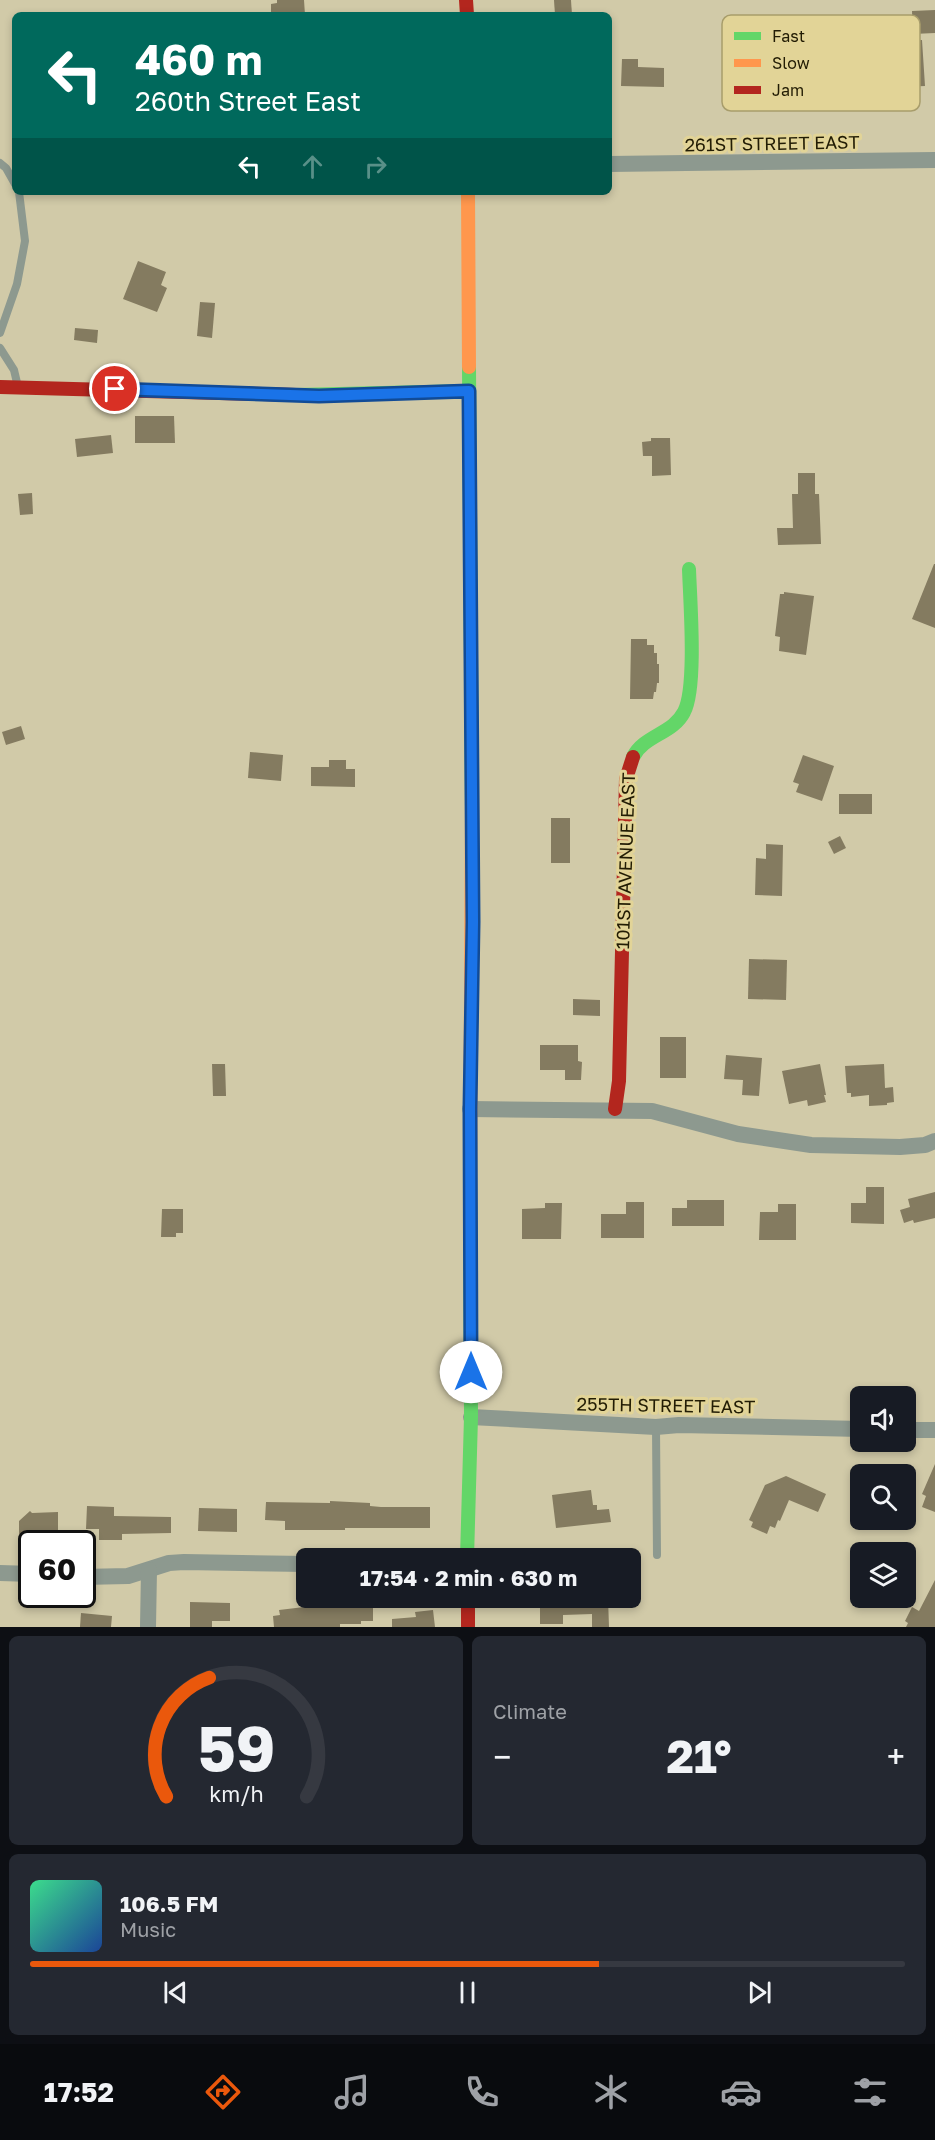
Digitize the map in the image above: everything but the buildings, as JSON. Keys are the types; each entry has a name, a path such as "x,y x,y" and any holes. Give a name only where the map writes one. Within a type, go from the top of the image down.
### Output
{"main road":[{"path":"467,1548 471,1418 470,1109 473,911 468,195"},
{"path":"0,387 319,396 469,391"},
{"name":"101ST AVENUE EAST","path":"615,1109 619,1081 626,779 630,759 640,745 676,723 687,707 690,686 689,569"},
{"path":"468,1608 468,1627"}],"street":[{"name":"261ST STREET EAST","path":"612,164 935,160"},
{"path":"470,1109 652,1111 738,1134 811,1145 900,1147 925,1145 935,1141"},
{"name":"255TH STREET EAST","path":"471,1418 656,1427 679,1425 850,1429"},
{"path":"916,1430 935,1430"},
{"path":"96,1577 128,1576 169,1563 184,1562 296,1564"},
{"path":"148,1627 149,1570"},
{"path":"0,1572 18,1573"}],"lane":[{"path":"0,163 12,179"},
{"path":"0,333 17,284 25,242 19,195"},
{"path":"0,348 14,370 18,387"},
{"path":"656,1427 657,1555"}],"traffic: fast":[{"path":"469,367 472,806"},
{"path":"296,395 469,391"},
{"path":"633,757 644,744 679,719 688,700 692,664 689,569"},
{"path":"467,1548 471,1417 470,1182"}],"traffic: slow":[{"path":"468,195 469,367"},
{"path":"470,1182 472,806"}],"traffic: jam":[{"path":"466,0 467,12"},
{"path":"0,387 296,395"},
{"path":"615,1109 619,1081 626,779 633,757"},
{"path":"468,1608 468,1627"}],"route":[{"path":"115,389 319,396 469,391 473,922 470,1109 471,1372"}]}
